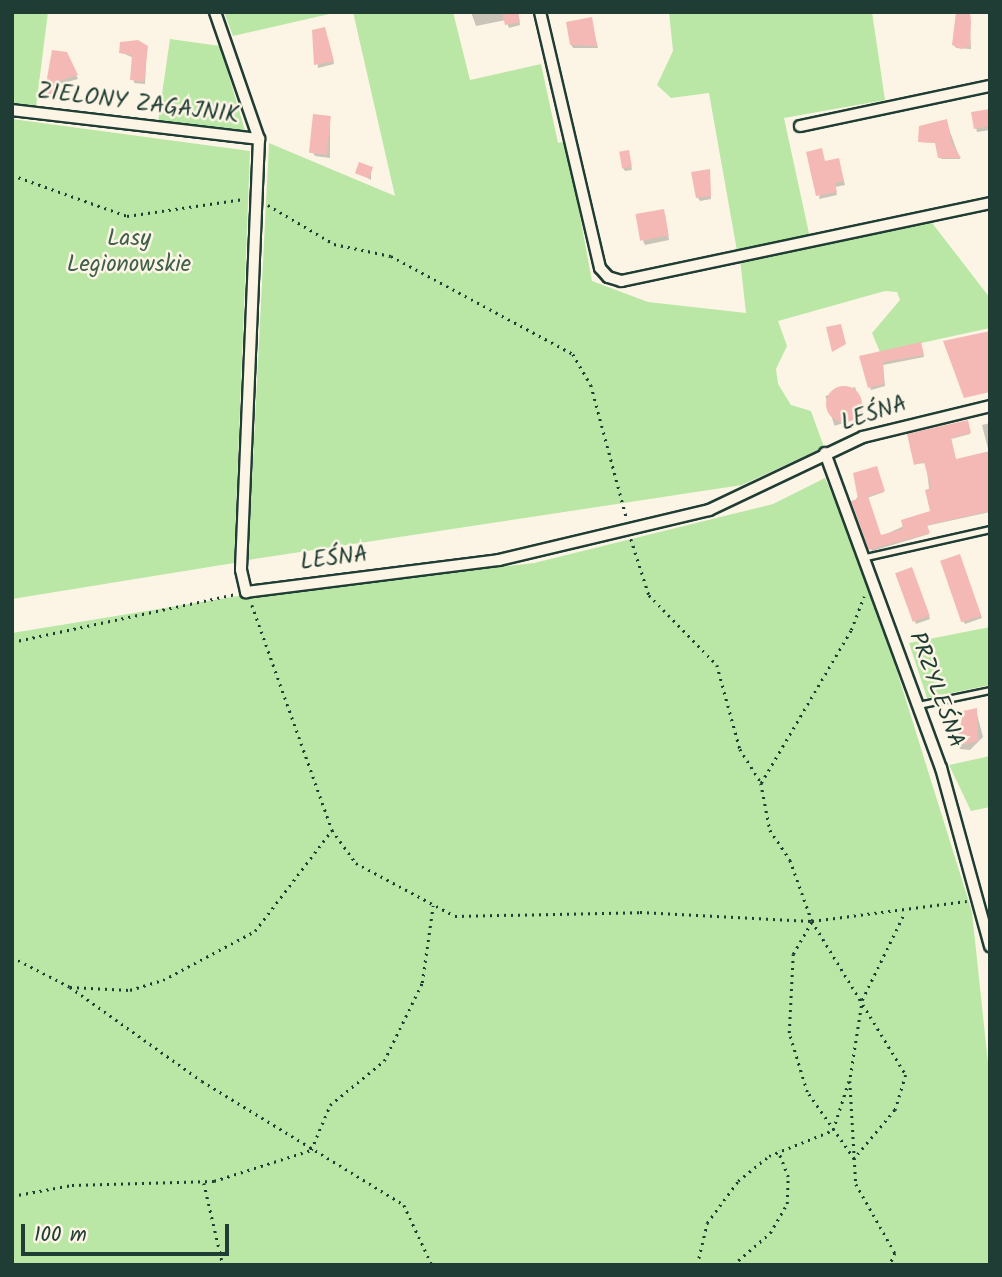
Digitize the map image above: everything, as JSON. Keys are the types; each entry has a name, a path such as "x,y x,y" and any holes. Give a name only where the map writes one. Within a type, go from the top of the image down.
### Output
{"street":[{"path":"215,12 259,139 240,580 246,592"},
{"path":"540,12 600,268 608,277 621,281 990,203"},
{"path":"800,126 990,86"},
{"name":"ZIELONY ZAGAJNIK","path":"12,110 259,139"},
{"name":"LEŚNA","path":"246,592 499,559 709,510 825,453 899,426 990,406"},
{"name":"PRZYLEŚNA","path":"825,453 872,573 918,705 981,898 990,946"}],"lane":[{"path":"866,557 990,529"},
{"path":"918,705 990,690"}],"path":[{"path":"12,175 127,216 148,217 233,197 257,201 285,210 334,244 401,261 573,354 591,385 630,527 635,565 649,595 717,665 740,749 761,783 770,830 790,860 812,921 906,1075 895,1110 854,1160"},
{"path":"761,783 851,630 872,573"},
{"path":"12,642 246,592 271,645 332,830 356,863 456,916 640,912 812,921 905,913 981,898"},
{"path":"70,987 130,990 163,980 255,931 332,830"},
{"path":"311,1150 330,1105 384,1061 422,983 433,906"},
{"path":"833,1130 850,1077 862,1000 905,913"},
{"path":"812,921 793,954 789,1033 797,1071 854,1160"},
{"path":"12,957 70,987 311,1150 404,1205 432,1265"},
{"path":"850,1077 856,1184 895,1253 891,1265"},
{"path":"697,1265 707,1223 738,1181 778,1151 833,1130"},
{"path":"12,1196 72,1185 204,1182 311,1150"},
{"path":"733,1265 770,1233 787,1204 788,1177 778,1151"},
{"path":"204,1182 223,1265"}],"green space":[{"path":"12,12 48,12 36,107 12,103"},
{"path":"224,12 338,12 233,36"},
{"path":"353,12 453,12 470,80 541,64 558,143 566,141 592,281 648,302 746,313 740,259 929,219 990,298 990,328 880,352 872,333 900,300 897,292 885,291 778,321 787,346 776,369 778,384 791,405 811,411 824,447 742,485 248,560 269,143 395,196"},
{"path":"669,12 872,12 885,100 784,118 810,238 737,251 709,93 671,98 657,85 673,51"},
{"path":"170,39 220,46 246,134 158,122"},
{"name":"Lasy Legionowskie","path":"12,119 250,151 234,563 12,599"},
{"path":"825,478 866,572 972,912 990,1082 990,1265 12,1265 12,633 238,596 534,563 773,504"},
{"path":"990,627 990,685 927,698 909,643"},
{"path":"990,756 990,807 971,811 949,765"}],"building":[{"path":"502,12 518,12 520,22 505,25"},
{"path":"956,12 970,12 970,46 961,49 952,45"},
{"path":"592,17 597,46 570,45 566,22"},
{"path":"325,27 334,61 314,65 312,30"},
{"path":"138,40 148,46 144,82 130,80 132,55 119,53 120,42"},
{"path":"52,50 67,52 78,75 59,81 57,97 44,95"},
{"path":"990,109 990,126 974,129 971,112"},
{"path":"313,114 331,116 327,155 309,153"},
{"path":"947,119 952,143 961,158 938,158 935,143 918,142 919,126"},
{"path":"822,148 825,161 839,158 844,181 835,183 837,192 816,196 806,152"},
{"path":"629,150 632,167 622,168 619,152"},
{"path":"359,162 373,167 369,178 355,173"},
{"path":"710,169 711,196 696,198 691,172"},
{"path":"664,209 669,236 640,241 635,214"},
{"path":"841,324 846,344 832,352 826,327"},
{"path":"990,331 990,392 964,398 943,341"},
{"path":"921,342 924,355 883,362 884,384 868,388 859,356"},
{"path":"844,386 857,391 862,404 857,417 844,422 831,417 826,404 831,391"},
{"path":"968,420 971,433 951,438 956,459 990,451 990,511 927,525 930,533 869,550 851,501 858,499 853,473 877,466 885,491 868,496 881,535 903,529 901,520 930,511 925,490 931,488 924,462 914,465 907,434"},
{"path":"960,554 981,615 961,622 940,561"},
{"path":"912,567 930,616 913,622 895,573"},
{"path":"977,708 978,741 957,746 963,711"}]}
